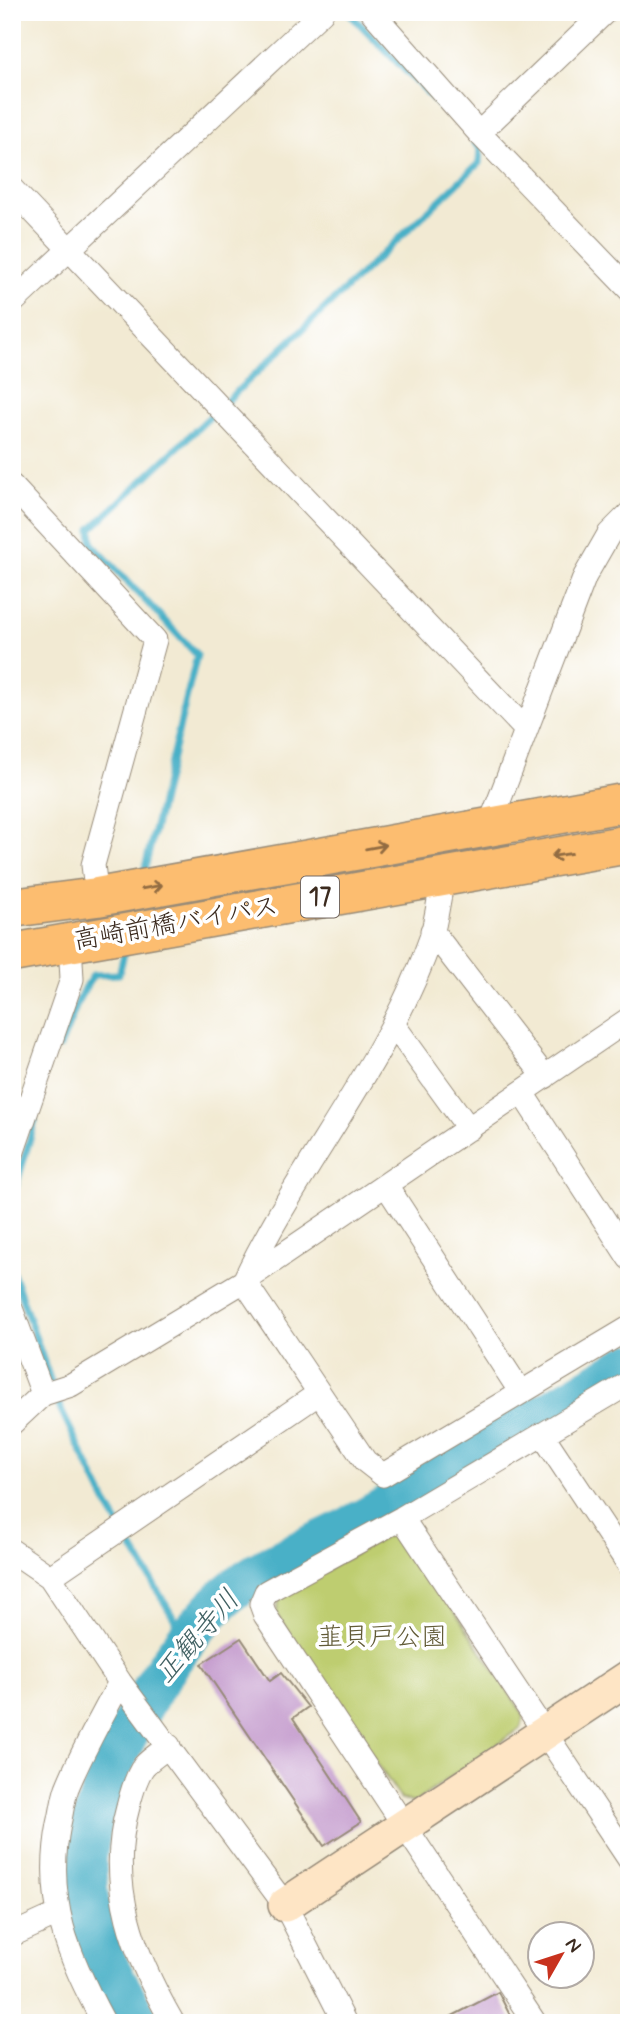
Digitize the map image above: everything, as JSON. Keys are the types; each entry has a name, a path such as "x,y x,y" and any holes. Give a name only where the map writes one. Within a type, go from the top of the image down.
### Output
{"highway":[{"name":"高崎前橋バイパス","path":"12,908 97,897 629,802"},
{"name":"高崎前橋バイパス","path":"12,953 629,844"}],"street":[{"path":"12,303 322,12"},
{"path":"372,12 479,133 629,289"},
{"path":"479,133 605,12"},
{"path":"12,189 526,730"},
{"path":"12,486 155,640 93,865 97,897"},
{"path":"489,827 585,576 609,534 629,514"},
{"path":"244,1281 262,1242 366,1076 393,1024 432,931 444,875"},
{"path":"432,931 545,1077"},
{"path":"12,1154 72,979 69,943"},
{"path":"12,1423 44,1393 69,1386 244,1281 629,1019"},
{"path":"393,1024 469,1129"},
{"path":"522,1093 629,1258"},
{"path":"386,1185 520,1391"},
{"path":"244,1281 365,1461 383,1475 629,1328"},
{"path":"12,1311 44,1393"},
{"path":"535,2023 265,1615 261,1604 265,1592 402,1518 629,1383"},
{"path":"50,1577 318,1394"},
{"path":"542,1434 629,1565"},
{"path":"402,1518 629,1858"},
{"path":"12,1551 50,1577 126,1688 285,1905 345,2023"},
{"path":"285,1905 629,1677"},
{"path":"104,2023 75,1970 58,1913 53,1880 54,1850 66,1790 126,1688"},
{"path":"163,1738 143,1767 131,1796 120,1834 119,1883 136,1950 173,2023"},
{"path":"12,1935 58,1913"}],"green space":[{"name":"韮貝戸公園","path":"390,1534 405,1537 524,1715 521,1728 414,1803 401,1799 276,1614 280,1597"}],"building":[{"path":"241,1638 270,1681 281,1673 308,1707 293,1718 361,1822 324,1846 201,1664"},
{"path":"498,1992 514,2023 439,2023"}],"waterway":[{"path":"348,12 448,114"},
{"path":"143,876 197,655 92,544 91,529 479,163 480,148 475,143"},
{"path":"60,1047 80,997 93,975 119,974 126,946"},
{"path":"12,1251 14,1193 35,1121"},
{"path":"12,1270 60,1408 109,1508 186,1639"},
{"name":"正観寺川","path":"140,2023 110,1970 93,1927 86,1881 87,1849 94,1817 122,1745 162,1673 185,1641 209,1612 233,1590 261,1571 354,1525 629,1365"}]}
